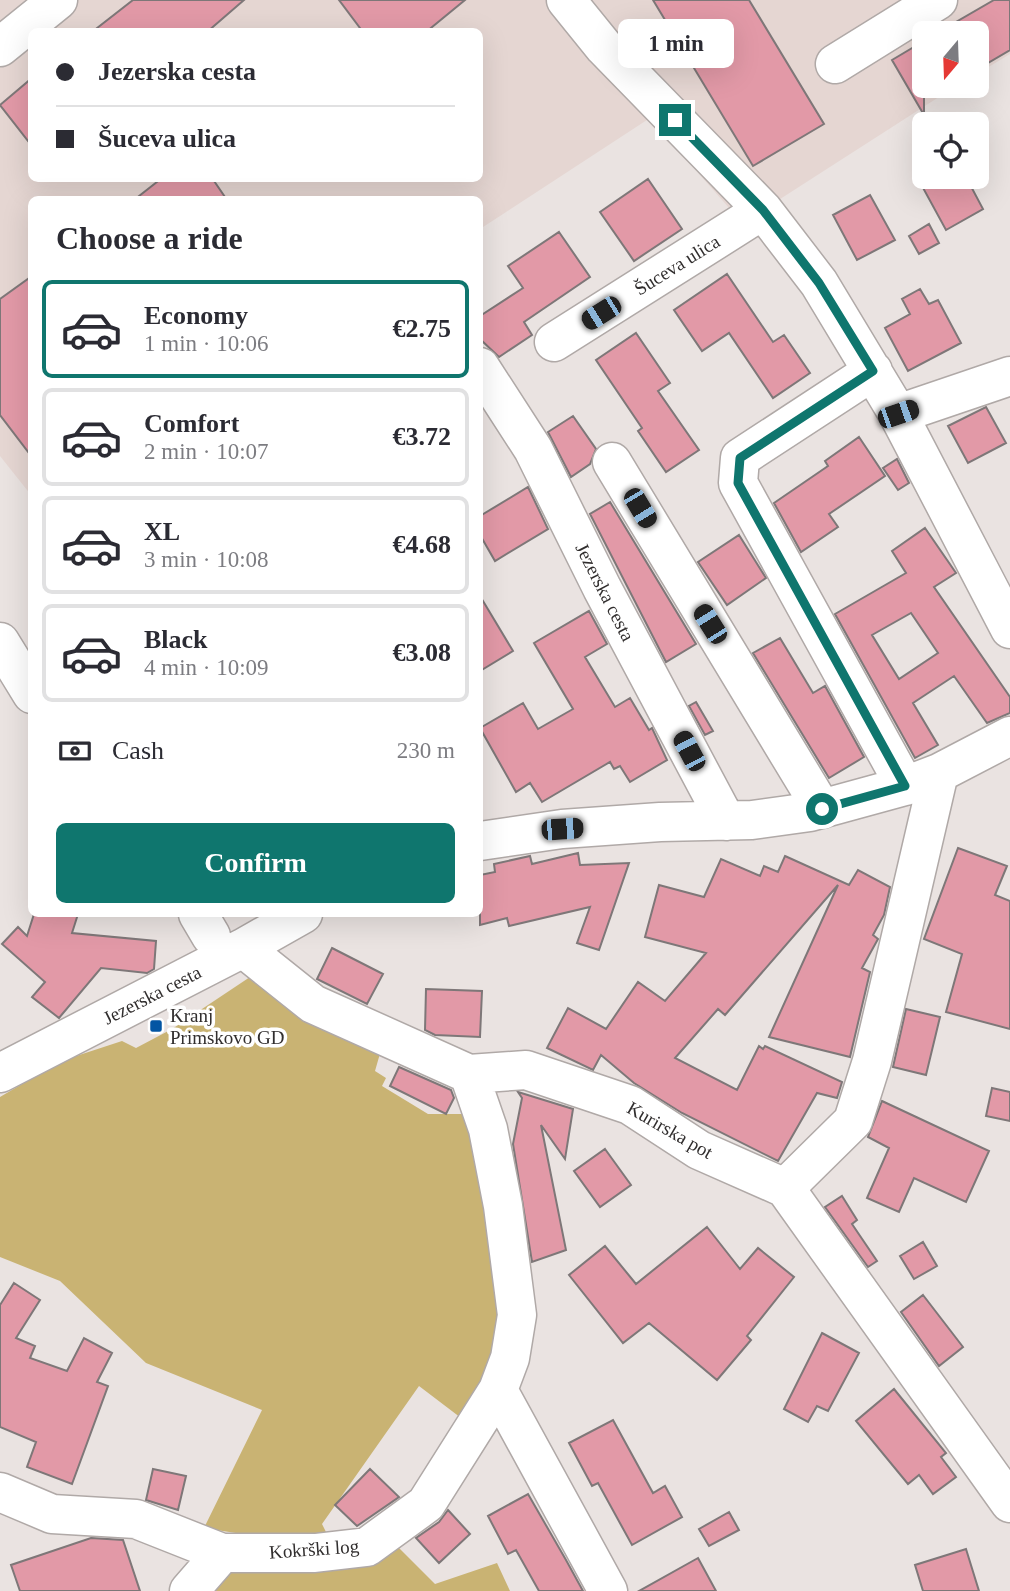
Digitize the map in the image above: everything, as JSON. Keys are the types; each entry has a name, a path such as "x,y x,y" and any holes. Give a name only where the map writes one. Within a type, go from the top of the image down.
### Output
{"street":[{"path":"0,47 58,0"},
{"path":"566,0 604,47 763,210 819,283 898,414 1010,629"},
{"path":"835,64 938,0"},
{"name":"Šuceva ulica","path":"554,342 763,210"},
{"path":"873,371 740,458 738,483 922,780 872,1061 853,1121 785,1188 1010,1503"},
{"name":"Jezerska cesta","path":"483,372 533,449 602,588 726,821"},
{"path":"898,414 1010,376"},
{"path":"612,462 822,809"},
{"path":"0,642 28,688"},
{"path":"483,841 562,829 726,821 822,809 922,780 1010,736"},
{"name":"Jezerska cesta","path":"0,1073 217,933 289,917"},
{"name":"Kurirska pot","path":"217,933 313,1004 469,1074 526,1070 630,1105 699,1150 785,1188"},
{"name":"Kokrški log","path":"0,1492 52,1514 136,1519 222,1553 315,1553 367,1547 426,1504 498,1390 510,1358 517,1315 488,1129 469,1074"},
{"path":"498,1390 608,1591"},
{"path":"189,1591 222,1553"}],"shaded area":[{"path":"0,0 1010,0 1010,54 989,67 989,21 912,21 912,98 937,98 912,112 744,225 650,118 483,227 483,196 28,196 28,491 0,456"},
{"path":"259,971 381,1050 375,1071 386,1078 382,1086 428,1114 478,1114 509,1314 469,1424 419,1386 322,1524 326,1532 319,1546 204,1528 262,1410 146,1363 60,1281 0,1257 0,1097 61,1061 122,1041 136,1048 172,1029"},
{"path":"397,1546 435,1584 497,1563 510,1591 205,1591 240,1567"}],"building":[{"path":"133,0 244,0 212,28 97,28"},
{"path":"339,0 465,0 431,28 360,28"},
{"path":"653,0 749,0 824,124 753,166"},
{"path":"994,0 1010,0 1010,50 989,62 989,21 958,21"},
{"path":"912,48 912,94 892,60"},
{"path":"28,81 28,141 0,105"},
{"path":"914,98 924,98 922,112"},
{"path":"648,179 682,229 634,261 600,212"},
{"path":"157,182 215,182 224,196 139,196"},
{"path":"924,189 972,189 983,209 946,230"},
{"path":"870,195 895,240 857,260 833,215"},
{"path":"929,224 939,243 919,254 909,236"},
{"path":"559,232 590,277 524,322 532,335 499,357 483,342 483,314 523,288 508,266"},
{"path":"727,274 773,342 784,335 810,373 773,398 729,333 702,351 674,310"},
{"path":"28,279 28,452 0,415 0,299"},
{"path":"920,289 929,304 938,300 961,343 908,371 885,328 910,314 902,299"},
{"path":"636,333 670,383 658,391 699,450 666,472 638,431 642,428 596,360"},
{"path":"986,407 1006,443 968,463 948,426"},
{"path":"573,416 596,449 590,464 571,477 548,432"},
{"path":"859,437 885,476 829,514 838,527 801,552 774,503 828,466 825,461"},
{"path":"897,459 909,483 898,490 883,468"},
{"path":"528,487 548,529 495,561 483,540 483,514"},
{"path":"610,502 696,644 666,662 590,514"},
{"path":"925,528 956,573 934,587 1010,697 1010,713 987,723 954,676 913,703 938,745 915,758 835,614 906,573 892,551","holes":["911,613 938,653 899,679 872,635"]},
{"path":"739,535 766,578 727,605 698,562"},
{"path":"483,601 513,651 483,669"},
{"path":"589,611 607,644 585,657 615,707 630,698 649,730 652,728 667,760 630,782 620,766 614,769 610,762 542,802 530,783 516,792 483,733 483,726 523,703 538,729 573,709 534,643"},
{"path":"780,638 813,693 825,686 864,757 829,778 753,653"},
{"path":"696,702 713,731 705,735 689,706"},
{"path":"958,848 1007,866 995,895 1010,901 1010,1029 946,1012 962,954 924,939"},
{"path":"578,853 580,865 629,863 599,950 577,943 590,907 509,926 507,918 480,925 480,917 483,917 483,874 495,872 494,864 530,856 532,864"},
{"path":"785,856 849,885 858,870 890,887 884,915 873,935 878,939 862,968 870,972 850,1057 769,1037 838,885 725,1015 718,1009 675,1058 737,1090 759,1046 763,1049 765,1046 842,1082 837,1098 817,1093 778,1161 682,1113 634,1083 601,1055 593,1070 547,1048 568,1008 606,1029 638,982 665,1001 706,953 645,937 659,885 704,897 721,859 760,876 764,866 778,872"},
{"path":"33,917 77,917 72,933 156,941 154,969 147,973 101,968 59,1018 32,997 45,982 2,944 18,927 27,936"},
{"path":"332,948 383,974 367,1004 317,979"},
{"path":"426,989 482,991 480,1037 435,1035 425,1030"},
{"path":"906,1009 940,1017 926,1075 893,1067"},
{"path":"399,1067 451,1090 454,1098 446,1114 390,1086"},
{"path":"992,1088 1010,1092 1010,1121 986,1116"},
{"path":"518,1092 573,1109 565,1159 541,1125 566,1250 532,1262 513,1144 522,1098"},
{"path":"882,1101 989,1151 966,1202 914,1178 899,1212 867,1198 889,1148 868,1137"},
{"path":"605,1149 631,1185 600,1207 574,1171"},
{"path":"842,1196 857,1220 852,1224 877,1261 868,1267 825,1207"},
{"path":"707,1227 740,1269 758,1248 794,1277 747,1336 751,1340 717,1380 649,1323 623,1343 569,1275 605,1246 636,1284"},
{"path":"923,1242 937,1266 914,1279 900,1256"},
{"path":"14,1283 40,1300 16,1338 35,1346 30,1358 67,1371 84,1338 112,1353 97,1382 108,1386 72,1484 27,1467 36,1442 0,1427 0,1305"},
{"path":"923,1295 963,1347 939,1366 901,1312"},
{"path":"822,1333 859,1353 828,1411 817,1406 808,1422 784,1409"},
{"path":"894,1389 946,1453 941,1457 956,1477 933,1494 919,1475 908,1484 856,1421"},
{"path":"613,1420 653,1493 665,1486 682,1517 632,1545 598,1483 592,1486 569,1443"},
{"path":"153,1469 186,1476 178,1510 146,1500"},
{"path":"370,1469 399,1497 357,1526 335,1505"},
{"path":"528,1494 583,1591 539,1591 516,1550 508,1554 488,1516"},
{"path":"448,1510 470,1534 439,1563 416,1538 439,1522"},
{"path":"729,1512 739,1530 709,1546 699,1529"},
{"path":"91,1538 123,1540 140,1591 20,1591 11,1565"},
{"path":"966,1549 979,1591 923,1591 915,1565"},
{"path":"698,1558 716,1591 639,1591"}],"place":[{"name":"Kranj Primskovo GD","path":"156,1026"}],"route":[{"path":"675,120 763,210 819,283 873,371 740,458 738,483 905,786 822,809"}]}
